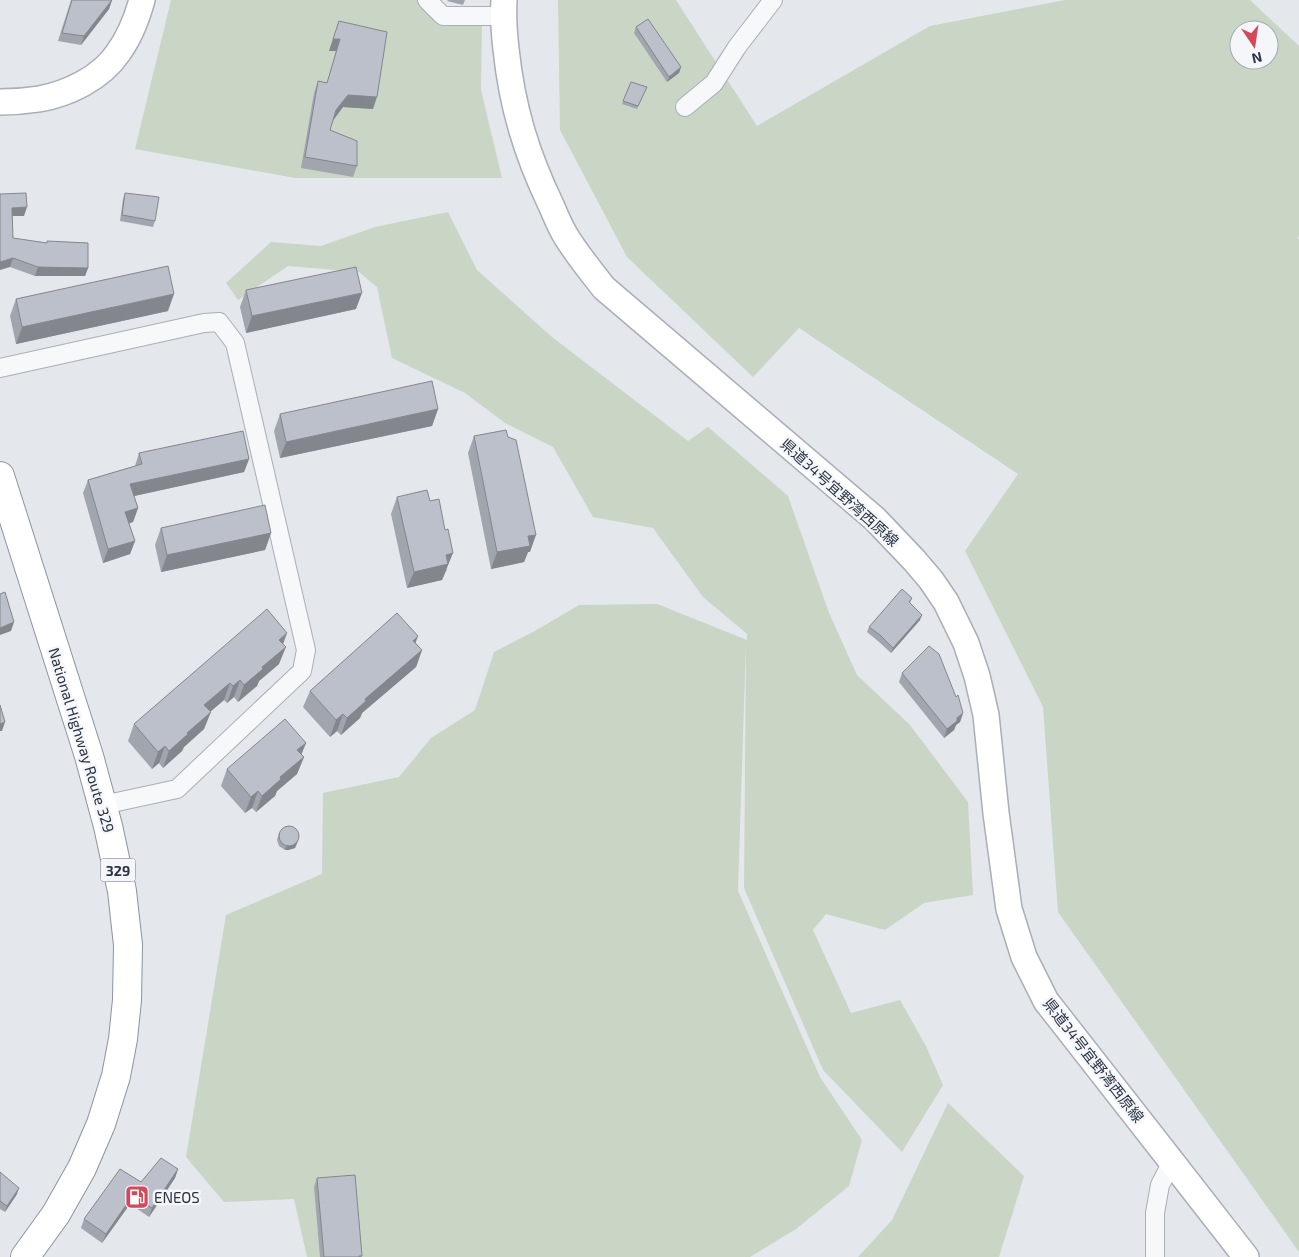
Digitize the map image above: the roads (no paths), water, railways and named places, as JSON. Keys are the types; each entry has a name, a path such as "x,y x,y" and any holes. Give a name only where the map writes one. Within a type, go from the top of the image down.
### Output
{"highway":[{"name":"National Highway Route 329","path":"0,476 89,756 108,826 122,891 128,945 127,1000 123,1039 116,1076 101,1124 82,1168 56,1214 25,1257"}],"main road":[{"path":"0,102 41,98 86,82 102,71 118,54 130,32 142,0"},
{"name":"県道34号宜野湾西原線","path":"503,8 509,76 528,153 564,232 583,262 604,288 876,519 932,580 946,602 966,643 977,676 986,715 996,813 1009,909 1024,957 1046,1001 1246,1257"}],"street":[{"path":"427,0 443,16 503,8"},
{"path":"686,107 714,83 737,47 773,0"},
{"path":"0,368 204,323 219,322 235,343 306,650 302,671 177,789 102,805"},
{"path":"1155,1257 1155,1213 1160,1185 1172,1162"}],"place":[{"name":"ENEOS","path":"137,1197"}]}
